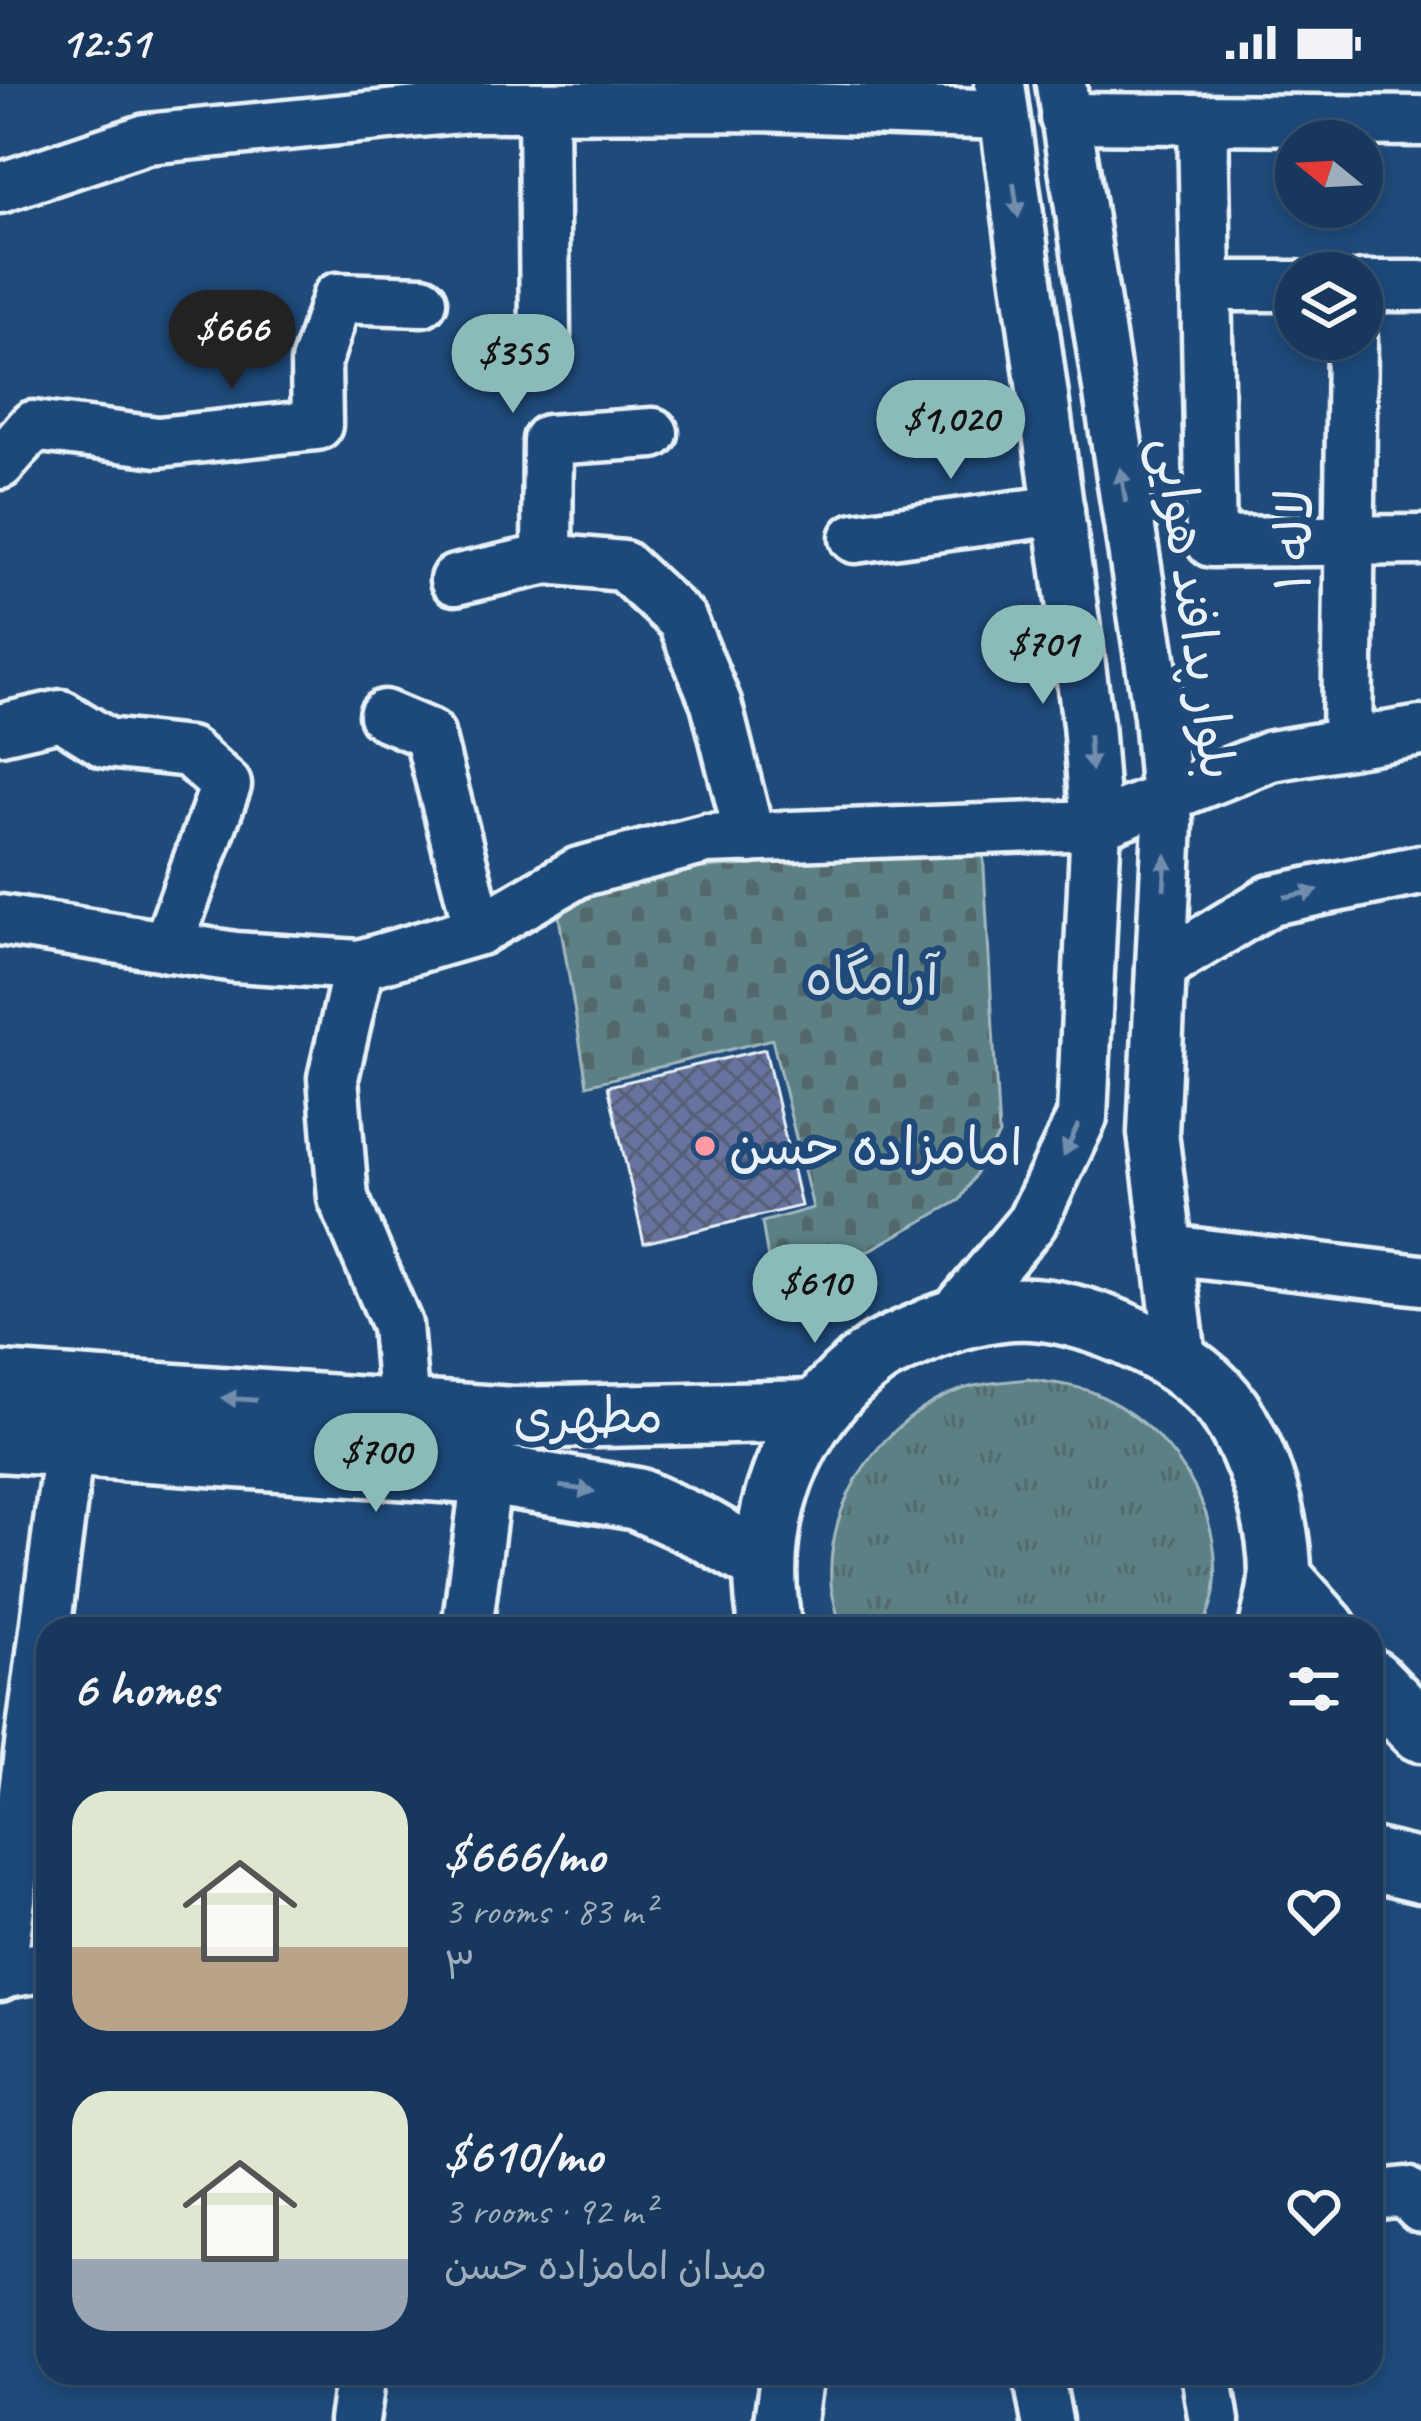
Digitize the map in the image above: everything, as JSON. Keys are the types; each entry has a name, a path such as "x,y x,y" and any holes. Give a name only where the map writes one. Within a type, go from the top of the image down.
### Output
{"main road":[{"path":"770,1617 764,1563 771,1509 789,1457 818,1411 877,1354 950,1319 1031,1309 1111,1325 1181,1365 1229,1409 1270,1497 1275,1603 1302,1617"},
{"name":"مطهری","path":"0,1383 513,1418 818,1411"},
{"name":"مطهری","path":"0,1442 487,1474 637,1499 764,1563"},
{"path":"1383,1693 1421,1731"},
{"path":"1383,1862 1421,1871"},
{"path":"785,2421 790,2385"}],"street":[{"path":"0,188 146,139 469,107 1002,99 1088,724 1096,825 1082,1117 1032,1222 950,1319"},
{"path":"1063,101 1179,108 1402,108"},
{"name":"بلوار پدافند هوایی","path":"1063,101 1160,716 1166,796 1153,1132 1181,1365"},
{"path":"544,107 545,336"},
{"path":"1179,108 1205,286 1211,542 1421,541"},
{"path":"1205,286 1275,286"},
{"path":"1383,286 1421,286"},
{"path":"0,464 33,426 158,442 316,425 316,363 338,298 422,301"},
{"name":"لاله ۱","path":"1347,743 1352,360"},
{"path":"547,559 548,440 653,433"},
{"path":"855,538 1059,510"},
{"path":"455,580 547,559 623,566 682,620 716,703 750,838"},
{"path":"0,729 61,715 106,743 189,752 226,785 167,947"},
{"path":"384,715 429,734 479,930"},
{"path":"0,920 235,957 359,965 479,930 579,872 706,839 1096,825 1271,756 1421,731"},
{"path":"1161,967 1270,900 1421,870"},
{"path":"359,965 334,1078 343,1198 397,1325 404,1410"},
{"path":"1169,1250 1421,1280"},
{"path":"47,1617 69,1446"},
{"path":"469,1617 487,1474"},
{"path":"36,1699 0,1974 36,1968"},
{"path":"1383,2195 1405,2192 1421,2208"},
{"path":"354,2421 359,2385"},
{"path":"1040,2385 1047,2421"},
{"path":"1208,2385 1214,2421"}],"green space":[{"name":"آرامگاه","path":"983,850 999,1135 960,1200 775,1303 762,1222 813,1208 772,1039 587,1085 557,905 689,869"},
{"path":"1028,1379 1085,1389 1120,1406 1167,1447 1201,1500 1211,1530 1214,1593 1207,1617 838,1617 832,1589 832,1551 838,1521 866,1465 908,1419 934,1402 987,1384"}],"building":[{"name":"امامزاده حسن","path":"765,1049 801,1206 644,1243 608,1086"}],"place":[{"name":"امامزاده حسن","path":"705,1146"}]}
